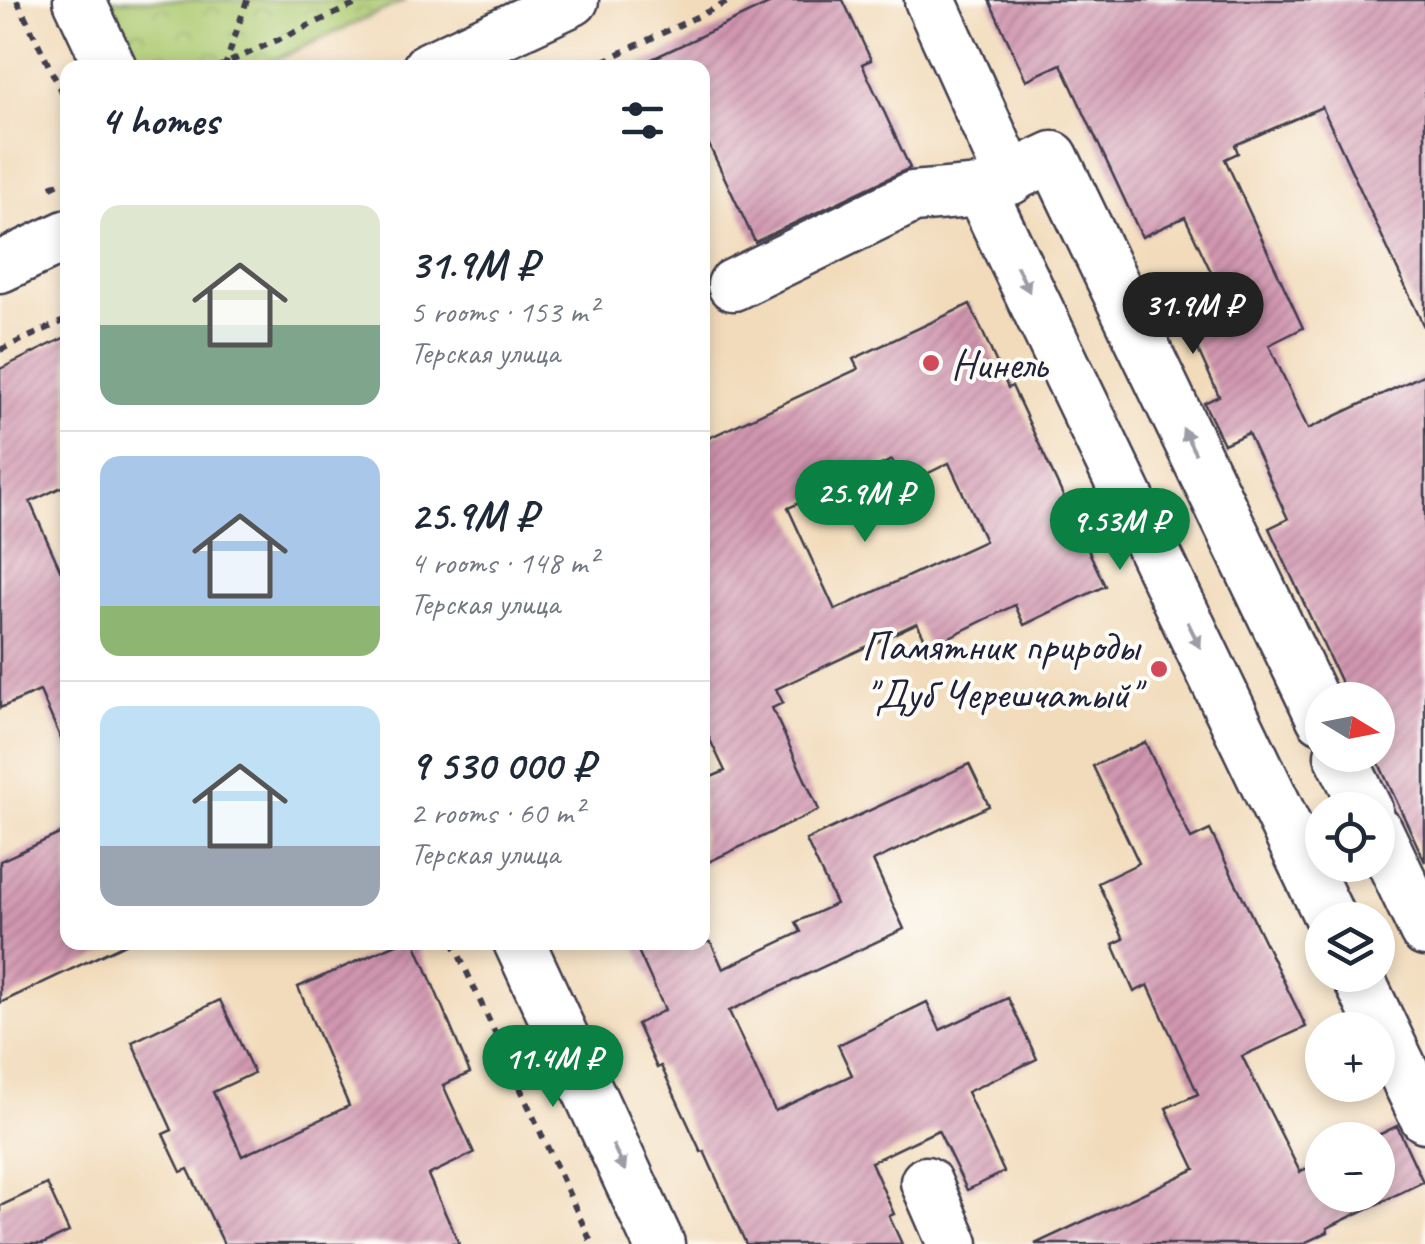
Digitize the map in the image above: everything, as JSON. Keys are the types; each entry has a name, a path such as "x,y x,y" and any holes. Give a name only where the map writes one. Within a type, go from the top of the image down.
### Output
{"street":[{"path":"79,0 107,60"},
{"path":"445,60 573,0"},
{"path":"930,0 996,185 1322,902"},
{"path":"732,285 913,196 996,185 1053,157 1305,683"},
{"path":"0,266 60,240"},
{"path":"1395,868 1425,931"},
{"path":"523,950 659,1244"},
{"path":"1365,992 1425,1117"},
{"path":"926,1182 954,1244"}],"path":[{"path":"17,0 60,89"},
{"path":"228,60 246,0"},
{"path":"238,60 366,0"},
{"path":"606,60 732,0"},
{"path":"0,350 60,323"},
{"path":"457,950 592,1244"}],"green space":[{"path":"103,0 406,0 275,60 132,60"}],"building":[{"path":"777,0 843,0 871,60 862,64 910,168 755,242 710,147 710,60 650,60"},
{"path":"989,0 1425,0 1425,329 1322,107 1235,145 1238,153 1225,159 1303,328 1269,345 1308,429 1425,374 1425,862 1383,772 1395,772 1395,682 1341,682 1269,528 1288,519 1248,433 1224,444 1204,403 1219,396 1181,312 1221,293 1185,217 1142,237 1061,64 1026,80"},
{"path":"970,304 1105,586 1024,625 1015,605 929,647 917,623 776,689 783,703 772,708 819,810 710,861 710,778 725,771 710,740 710,437 858,369 853,359","holes":["892,460 904,485 949,463 985,541 835,610 788,508"]},
{"path":"60,340 60,488 30,502 60,569 60,737 40,691 0,708 0,369"},
{"path":"1145,742 1191,839 1210,830 1305,1025 1242,1056 1300,1172 1305,1170 1305,1212 1360,1212 1327,1228 1328,1232 1302,1244 1035,1244 1195,1169 1166,1108 1198,1094 1148,985 1134,992 1113,944 1124,939 1098,883 1139,863 1093,766"},
{"path":"969,764 989,806 873,861 904,929 729,1011 775,1111 852,1075 838,1045 927,1002 940,1030 1008,998 1037,1059 967,1092 1004,1172 967,1190 938,1130 871,1162 894,1214 889,1216 902,1244 746,1244 704,1151 701,1152 637,1024 665,1010 638,950 710,950 711,942 723,969 801,932 796,922 836,904 806,840"},
{"path":"60,834 60,950 112,950 0,1003 0,861"},
{"path":"383,950 418,950 470,1073 443,1085 474,1153 428,1175 459,1244 224,1244 188,1169 181,1172 163,1134 172,1130 132,1042 220,1000 254,1073 213,1092 242,1156 349,1106 298,987"},
{"path":"1397,1126 1423,1182 1395,1195 1395,1127"},
{"path":"47,1184 69,1232 43,1244 0,1244 0,1206"}],"place":[{"name":"Нинель","path":"931,363"},
{"name":"Памятник природы \"Дуб Черешчатый\"","path":"1159,669"}]}
